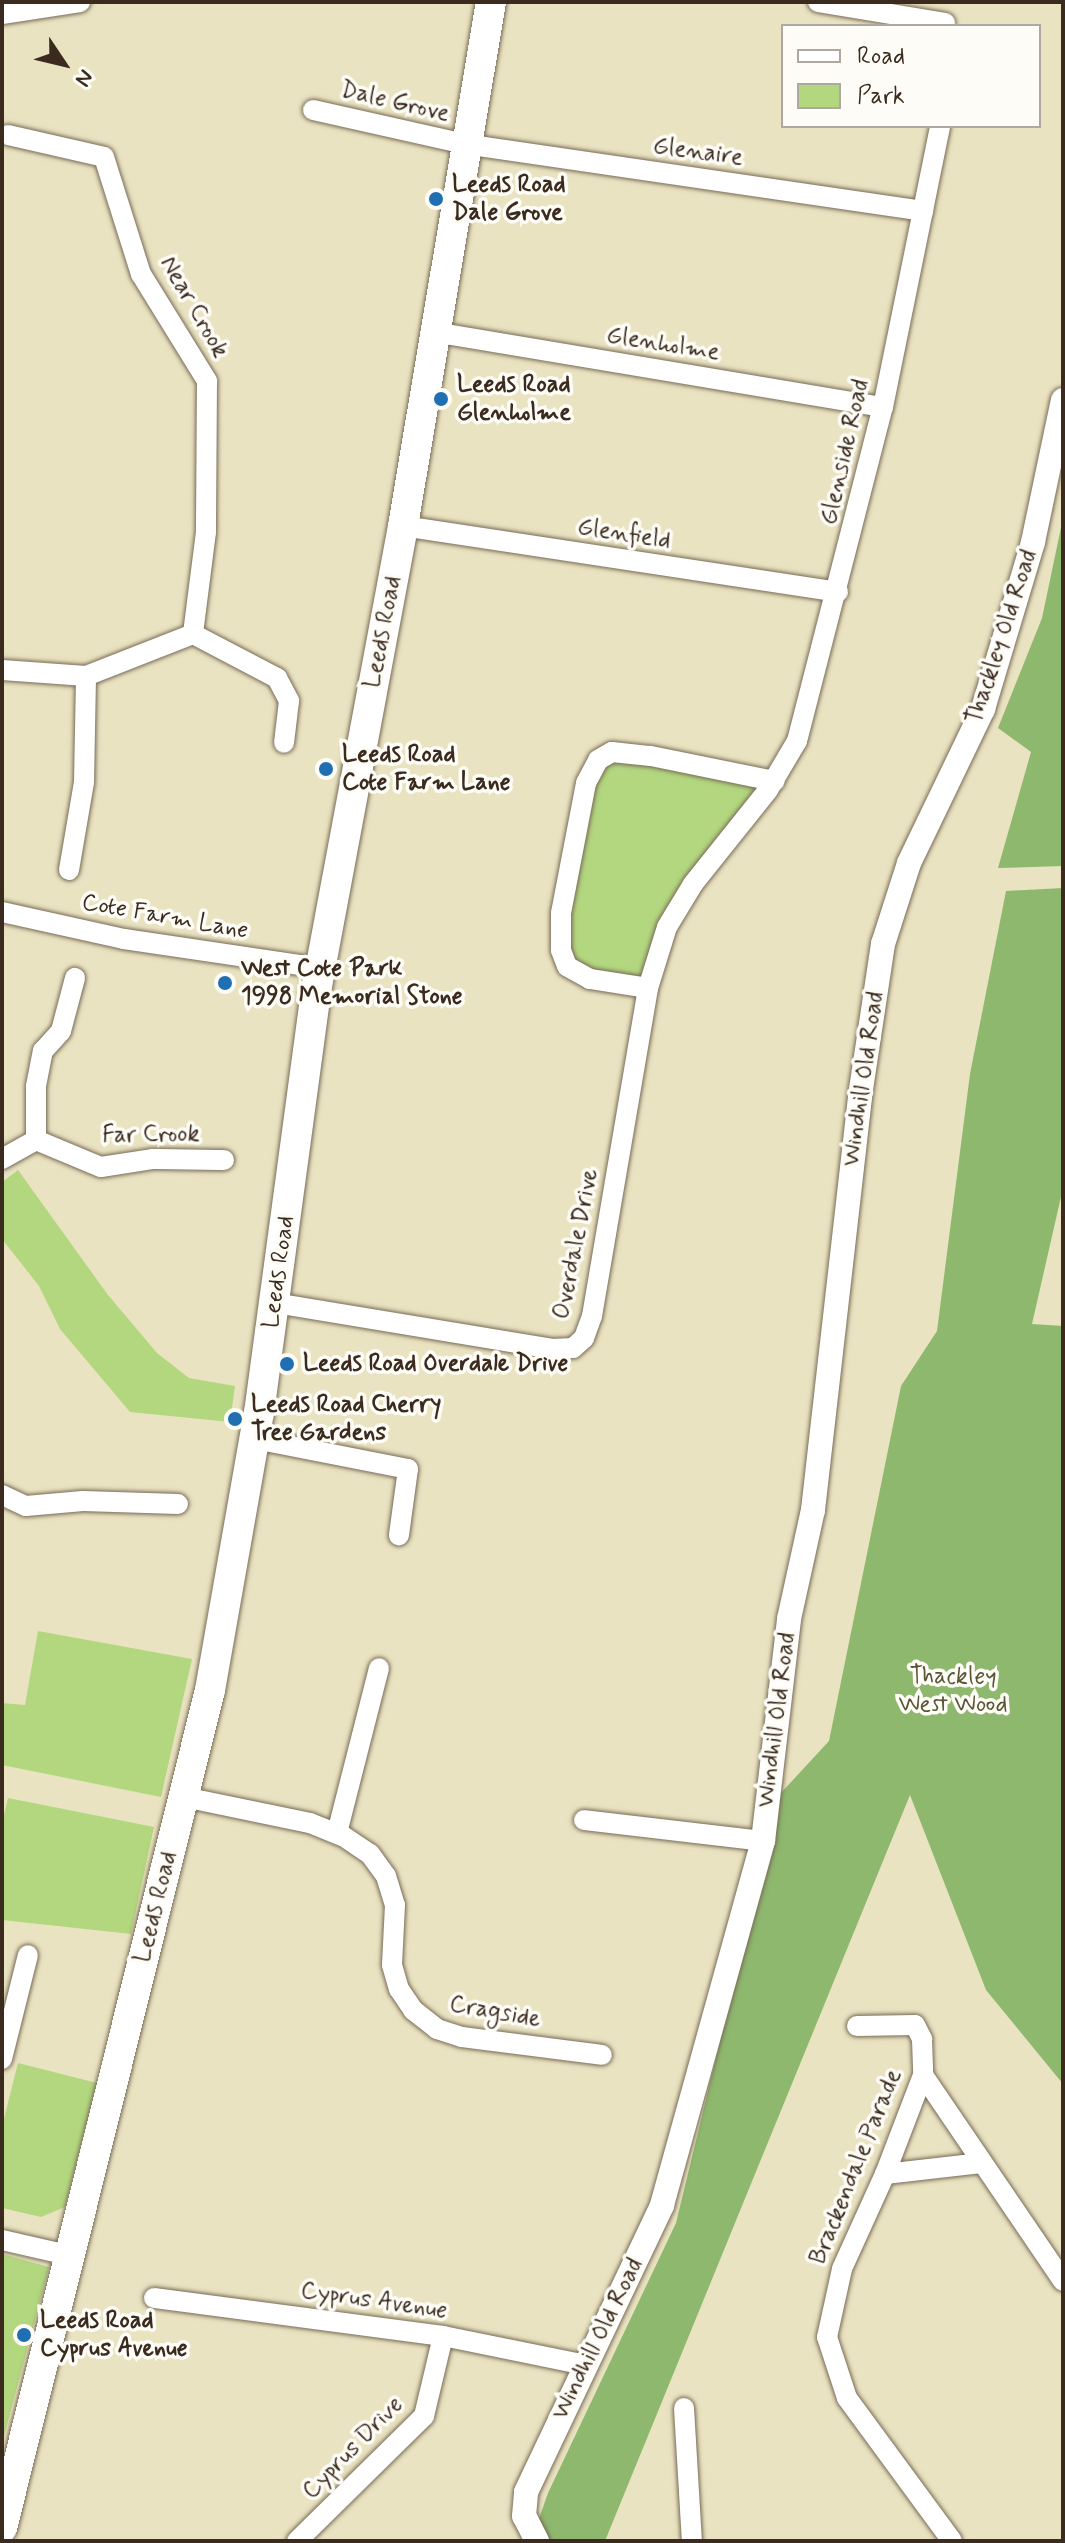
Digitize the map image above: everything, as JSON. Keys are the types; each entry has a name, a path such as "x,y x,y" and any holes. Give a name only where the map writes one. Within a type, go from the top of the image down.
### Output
{"main road":[{"name":"Leeds Road","path":"2,2528 72,2256 210,1690 255,1439 321,968 403,526 491,2"}],"street":[{"path":"2,14 80,2"},
{"path":"818,2 939,24"},
{"path":"943,2 945,24"},
{"name":"Dale Grove","path":"313,110 465,144"},
{"name":"Glenside Road","path":"648,988 667,927 693,884 774,781 797,741 838,592 883,407 940,128"},
{"name":"Near Crook","path":"8,135 104,157 141,274 207,381 206,532 193,634"},
{"name":"Glenaire","path":"465,144 923,211"},
{"name":"Glenholme","path":"434,332 883,407"},
{"name":"Thackley Old Road","path":"909,863 983,709 1033,542 1063,400"},
{"name":"Glenfield","path":"403,526 838,592"},
{"path":"2,670 86,676 193,634 277,678 289,701 284,743"},
{"path":"69,870 84,782 86,676"},
{"path":"648,988 590,979 567,966 561,950 561,913 586,783 598,760 612,752 651,756 774,781"},
{"name":"Windhill Old Road","path":"537,2541 524,2516 526,2492 662,2205 763,1841 789,1619 813,1510 860,1096 880,959 909,863"},
{"name":"Cote Farm Lane","path":"2,912 124,939 321,968"},
{"path":"2,1159 36,1140 36,1086 43,1051 61,1031 75,978"},
{"name":"Overdale Drive","path":"275,1303 552,1349 573,1348 584,1338 592,1316 648,988"},
{"name":"Far Crook","path":"36,1140 101,1167 153,1159 224,1160"},
{"path":"255,1439 408,1469 399,1535"},
{"path":"2,1495 26,1506 83,1501 178,1504"},
{"path":"337,1833 379,1668"},
{"name":"Cragside","path":"184,1797 310,1823 337,1833 370,1854 386,1876 395,1905 392,1965 399,1989 413,2010 437,2029 462,2037 602,2055"},
{"path":"584,1820 763,1841"},
{"path":"2,2059 28,1955"},
{"name":"Brackendale Parade","path":"857,2026 915,2025 922,2039 923,2075 885,2174 842,2269 827,2337 833,2364 847,2398 952,2541"},
{"path":"923,2075 1063,2281"},
{"path":"885,2174 981,2163"},
{"path":"2,2240 72,2256"},
{"name":"Cyprus Avenue","path":"154,2298 443,2336 585,2365"},
{"name":"Cyprus Drive","path":"297,2541 424,2416 443,2336"},
{"path":"684,2408 692,2541"}],"green space":[{"path":"1063,518 1063,866 998,868 1031,752 998,728 1042,618"},
{"path":"612,752 774,781 693,884 648,988 567,966 561,913 586,783"},
{"name":"Thackley West Wood","path":"1063,888 1063,1188 1032,1324 1063,1326 1063,2084 986,1990 910,1795 605,2541 531,2541 548,2493 676,2223 780,1794 829,1741 901,1386 937,1331 970,1074 1006,891"},
{"path":"18,1170 108,1295 157,1353 189,1378 235,1386 230,1422 130,1412 60,1329 39,1286 2,1239 2,1182"},
{"path":"38,1631 192,1659 161,1797 2,1765 2,1703 25,1705"},
{"path":"8,1798 154,1827 131,1934 2,1920 2,1824"},
{"path":"18,2063 97,2083 65,2207 41,2217 2,2208 2,2127"},
{"path":"2,2254 49,2267 2,2444"}],"place":[{"name":"Leeds Road Dale Grove","path":"436,199"},
{"name":"Leeds Road Glenholme","path":"441,399"},
{"name":"Leeds Road Cote Farm Lane","path":"326,769"},
{"name":"West Cote Park 1998 Memorial Stone","path":"225,983"},
{"name":"Leeds Road Overdale Drive","path":"287,1364"},
{"name":"Leeds Road Cherry Tree Gardens","path":"235,1419"},
{"name":"Leeds Road Cyprus Avenue","path":"24,2335"}]}
